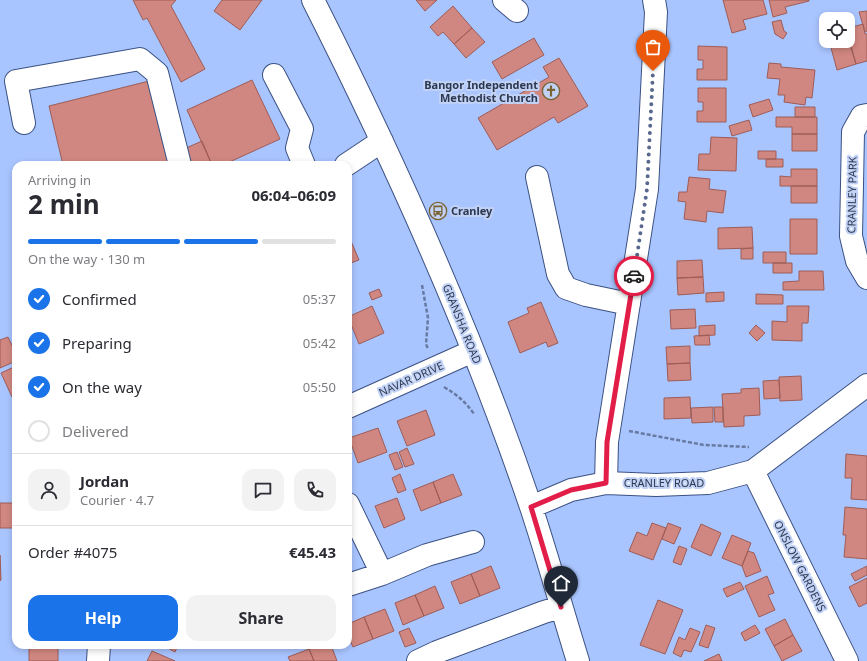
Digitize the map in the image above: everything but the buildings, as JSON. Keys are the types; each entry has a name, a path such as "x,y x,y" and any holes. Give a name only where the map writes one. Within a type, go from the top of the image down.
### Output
{"street":[{"name":"GRANSHA ROAD","path":"313,0 424,231 473,351 531,507 578,661"},
{"path":"606,483 607,442 647,189 656,12 654,0"},
{"path":"24,123 16,81 140,59 158,73 179,161"},
{"path":"274,75 302,129 297,148 302,161"},
{"name":"CRANLEY PARK","path":"867,115 862,116 853,132 851,236 857,261 867,278"},
{"path":"352,161 382,141"},
{"path":"537,177 558,274 566,288 586,295 629,304"},
{"name":"NAVAR DRIVE","path":"352,405 473,351"},
{"name":"CRANLEY ROAD","path":"531,507 571,490 606,483 656,485 708,483 753,471 867,385"},
{"name":"ONSLOW GARDENS","path":"753,471 847,661"},
{"path":"352,512 382,574"},
{"path":"352,584 382,574 428,555 473,542"},
{"path":"418,661 437,652 561,607"},
{"path":"98,661 99,649"}],"path":[{"path":"421,282 428,318 426,344 434,369 444,388 457,394 466,402 477,419"},
{"path":"609,428 704,445 750,448"}],"way so far":[{"path":"634,276 647,189 653,71"}],"place":[{"name":"Bangor Independent Methodist Church","path":"551,91"},
{"name":"Cranley","path":"438,211"}],"route":[{"path":"561,607 531,507 571,490 606,483 607,442 634,276"}]}
